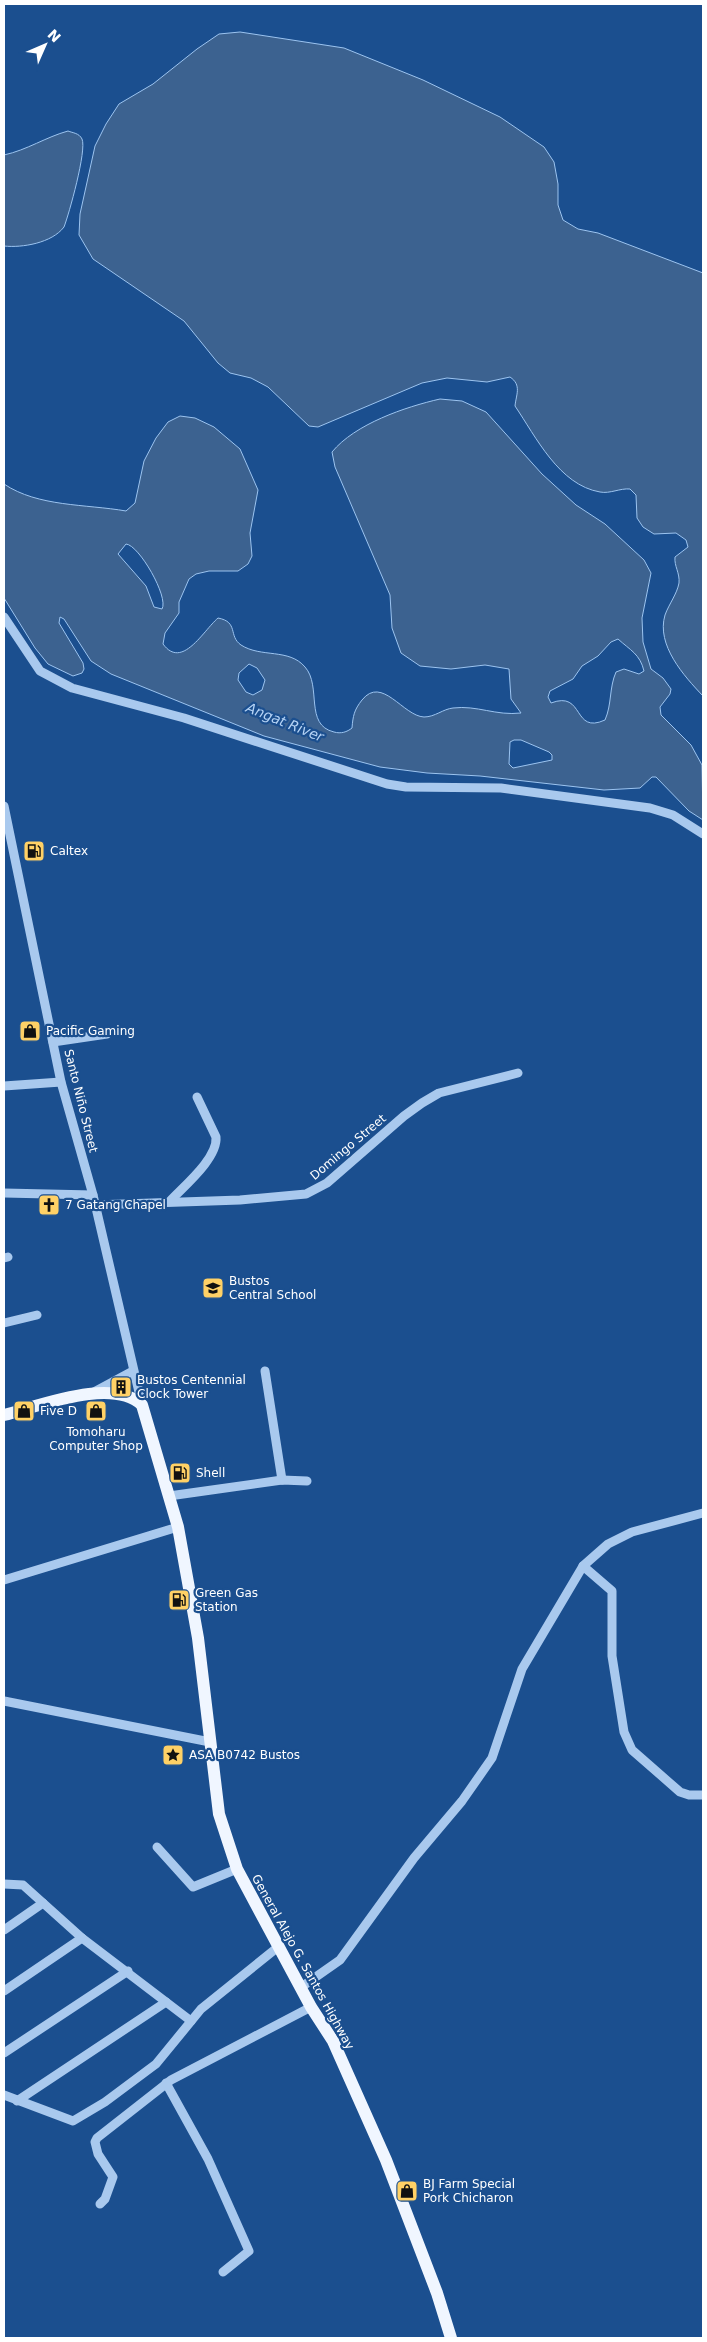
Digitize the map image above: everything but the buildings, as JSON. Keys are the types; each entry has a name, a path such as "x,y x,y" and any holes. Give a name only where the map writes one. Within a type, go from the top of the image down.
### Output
{"main road":[{"path":"4,1415 92,1393 118,1393 136,1399 142,1405"},
{"name":"General Alejo G. Santos Highway","path":"142,1405 178,1527 198,1638 219,1814 237,1869 300,1988 333,2041 386,2160 437,2293 451,2338"}],"street":[{"path":"4,617 40,670 59,682 84,693 184,718 387,784 406,787 501,788 650,808 673,815 703,834"},
{"name":"Santo Niño Street","path":"4,806 61,1082 94,1200 142,1405"},
{"path":"53,1042 107,1034"},
{"name":"Domingo Street","path":"4,1194 94,1200 170,1201 283,1197 317,1190 422,1103 439,1093 518,1073"},
{"path":"4,1086 61,1082"},
{"path":"170,1201 207,1161 217,1144 216,1137 197,1097"},
{"path":"4,1323 37,1315"},
{"path":"92,1393 133,1371"},
{"path":"265,1371 282,1480"},
{"path":"170,1496 282,1480 307,1481"},
{"path":"300,1988 340,1960 414,1858 462,1801 492,1758 522,1669 583,1566 608,1544 632,1532 703,1513"},
{"path":"4,1580 178,1527"},
{"path":"583,1566 612,1591 612,1656 624,1732 632,1750 680,1792 689,1795 703,1795"},
{"path":"4,1701 210,1742"},
{"path":"157,1847 193,1887 237,1869"},
{"path":"4,1884 23,1886 82,1938 128,1971 191,2021"},
{"path":"4,1930 43,1903"},
{"path":"4,1991 82,1938"},
{"path":"4,2095 73,2121 105,2102 156,2064 201,2009 278,1947"},
{"path":"4,2053 128,1971"},
{"path":"17,2100 166,2002"},
{"path":"100,2204 105,2199 113,2178 98,2154 95,2142 97,2138 166,2083 311,2007"},
{"path":"166,2083 208,2159 249,2251 223,2272"}],"water":[{"path":"240,32 344,48 423,80 500,117 544,147 554,162 558,184 558,205 563,220 578,229 598,233 703,273 703,696 680,669 664,638 663,626 665,615 679,583 675,557 688,547 686,540 676,533 654,534 643,527 637,518 636,495 630,489 600,492 585,488 561,470 540,445 515,406 517,387 514,380 510,377 487,382 447,378 422,383 318,427 309,426 268,387 251,378 230,373 218,363 184,321 93,259 79,235 80,214 95,146 106,124 119,104 153,84 197,49 219,34"},
{"path":"68,131 79,136 82,139 83,145 77,182 64,227 44,241 28,245 4,246 4,155"},
{"name":"Angat River","path":"440,399 462,401 486,412 542,474 576,505 605,524 644,560 651,573 642,618 643,642 651,669 663,678 671,689 670,694 660,707 661,715 691,745 702,765 703,820 689,811 656,777 652,777 640,788 604,790 480,776 427,773 380,767 264,736 111,674 91,661 64,619 60,617 59,623 83,663 84,669 82,673 73,676 48,664 35,648 4,598 4,484 32,497 47,501 126,511 135,503 144,461 156,438 168,422 180,416 195,418 214,427 240,449 258,490 250,533 252,556 248,564 238,571 209,571 196,574 189,579 179,602 179,613 165,633 163,644 170,651 178,653 185,651 218,618 224,620 229,623 235,638 241,645 257,651 291,657 305,667 310,675 319,722 325,728 337,733 348,731 352,728 354,713 359,704 370,694 377,692 385,694 416,715 424,717 462,707 512,714 521,713 511,699 509,669 485,665 451,669 420,666 401,653 392,628 390,595 335,467 332,452 354,433 382,418 426,402","holes":["126,544 138,553 152,572 157,583 163,603 162,609 154,607 146,586 118,554","618,639 630,649 640,660 644,671 639,674 624,669 616,672 605,720 595,723 587,722 569,702 551,703 548,697 550,691 573,679 582,666 598,656 611,642","249,664 257,668 265,680 262,690 253,695 246,692 238,680 239,673","521,740 549,752 552,755 552,760 513,768 509,764 510,742"]}],"place":[{"name":"Caltex","path":"34,851"},
{"name":"Pacific Gaming","path":"30,1031"},
{"name":"7 Gatang Chapel","path":"49,1205"},
{"name":"Bustos Central School","path":"213,1288"},
{"name":"Bustos Centennial Clock Tower","path":"121,1387"},
{"name":"Five D","path":"24,1411"},
{"name":"Tomoharu Computer Shop","path":"96,1411"},
{"name":"Shell","path":"180,1473"},
{"name":"Green Gas Station","path":"179,1600"},
{"name":"ASA B0742 Bustos","path":"173,1755"},
{"name":"BJ Farm Special Pork Chicharon","path":"407,2191"}]}
